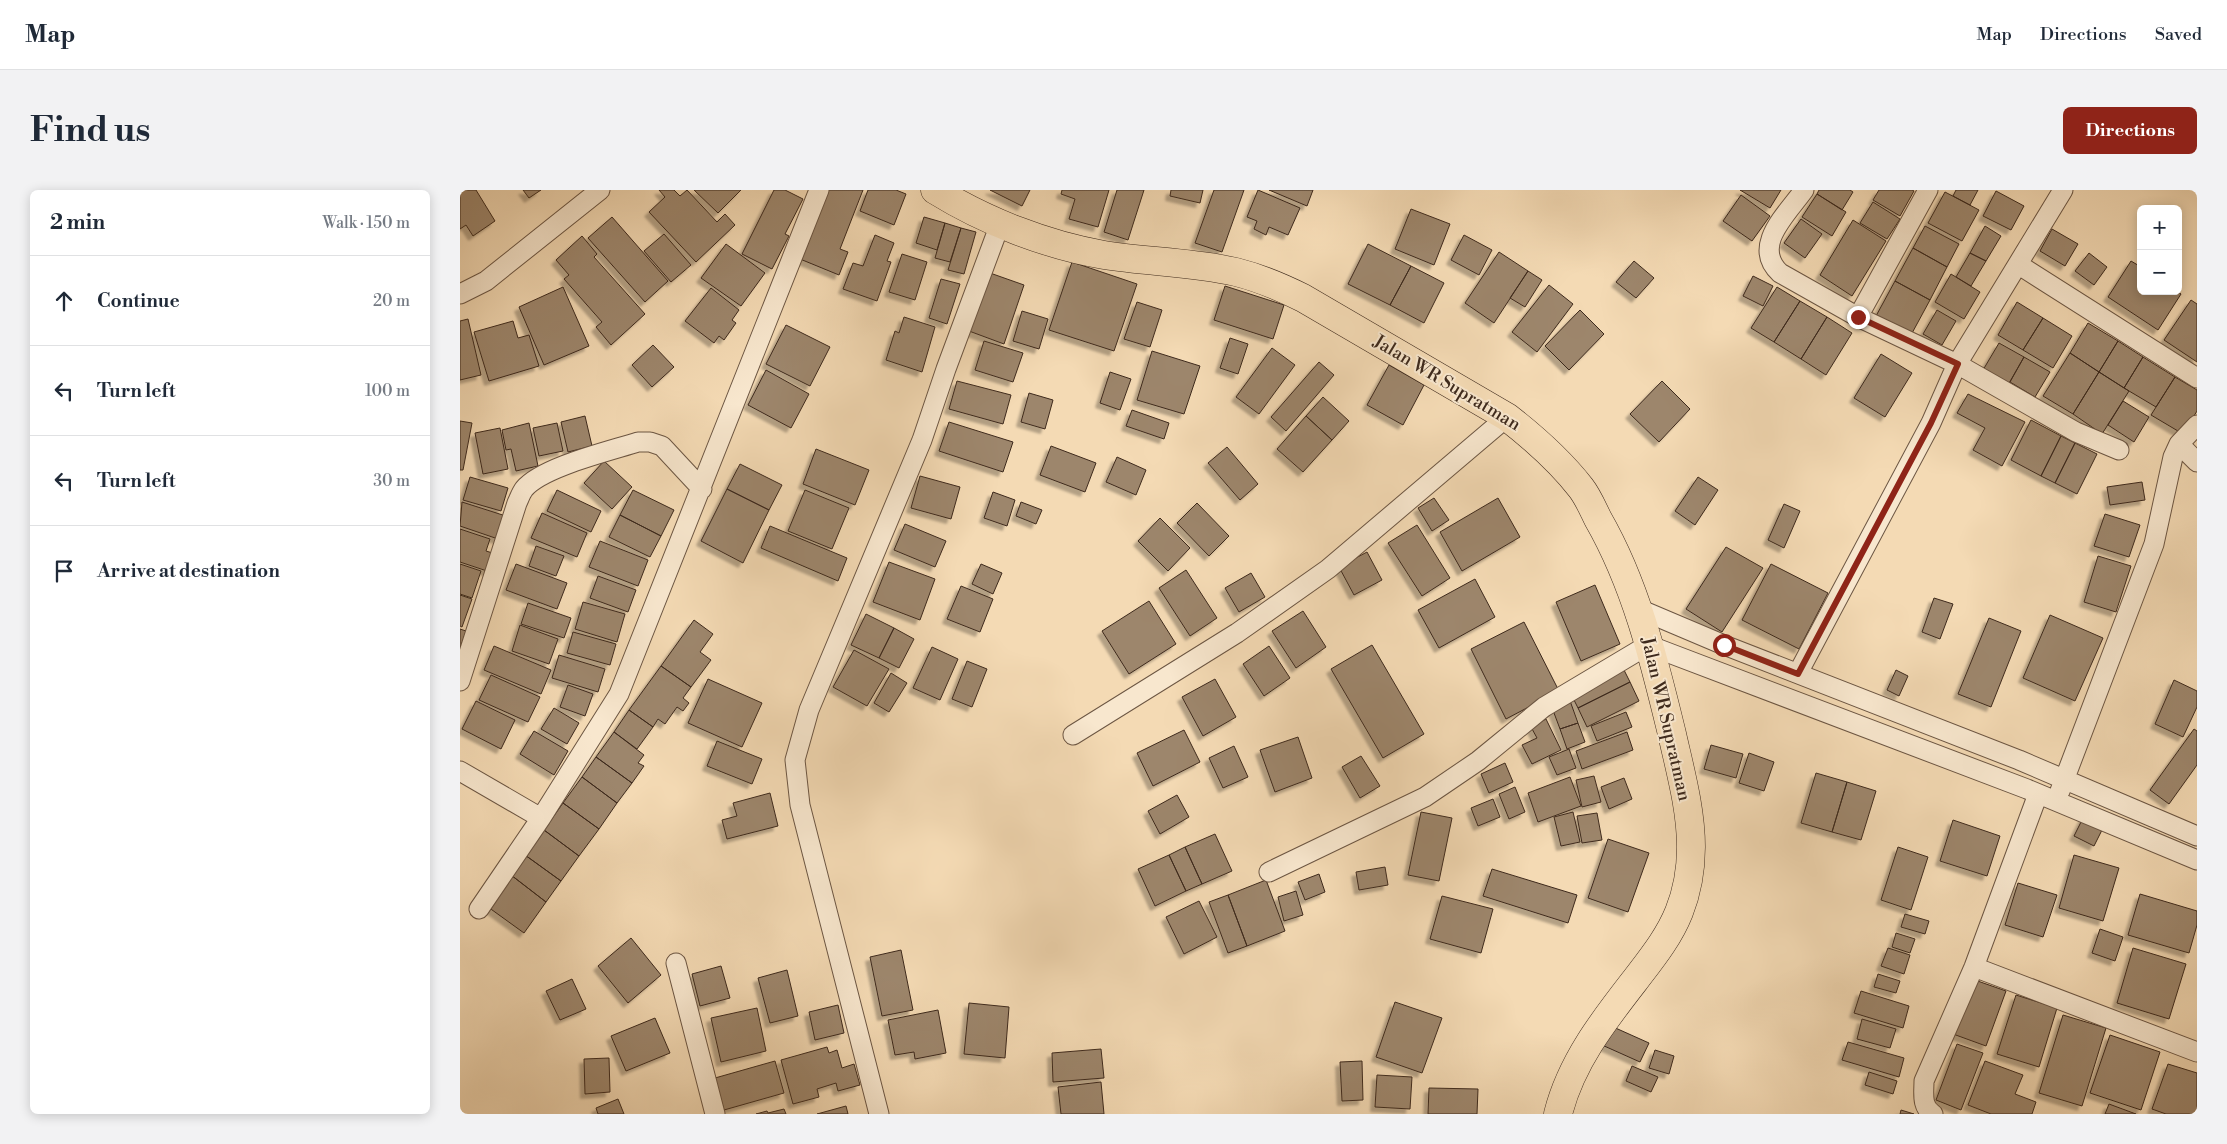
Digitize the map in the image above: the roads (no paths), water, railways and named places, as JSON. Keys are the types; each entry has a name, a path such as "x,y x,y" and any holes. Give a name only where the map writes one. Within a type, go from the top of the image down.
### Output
{"highway":[{"name":"Jalan WR Supratman","path":"935,190 1000,224 1082,250 1236,272 1274,283 1507,417 1532,436 1581,489 1613,544 1639,609 1666,712 1686,802 1691,846 1688,880 1679,912 1660,947 1602,1023 1580,1059 1563,1095 1558,1114"}],"street":[{"path":"460,294 486,280 600,190"},
{"path":"479,909 541,818 619,694 702,489 819,190"},
{"path":"1804,190 1770,238 1768,253 1771,265 1780,273 1858,317 1958,364 2076,432 2119,450"},
{"path":"1858,317 1928,190"},
{"path":"1798,674 1931,423 1958,364 2063,190"},
{"path":"879,1114 800,805 795,760 809,710 922,440 946,369 1000,224"},
{"path":"2019,265 2197,378"},
{"path":"1073,736 1237,633 1328,569 1507,417"},
{"path":"2057,802 2064,779 2154,544 2173,457 2179,444 2197,425"},
{"path":"460,681 516,503 524,489 535,480 550,472 638,442 650,442 662,446 702,489"},
{"path":"2179,444 2197,462"},
{"path":"1639,609 2064,779 2197,836"},
{"path":"1269,872 1425,797 1478,761 1544,707 1648,645 2038,794 2197,860"},
{"path":"460,771 541,818"},
{"path":"1933,1114 1929,1112 1923,1100 1924,1081 1974,967 2038,794"},
{"path":"676,963 715,1114"},
{"path":"1974,967 2197,1052"}]}
